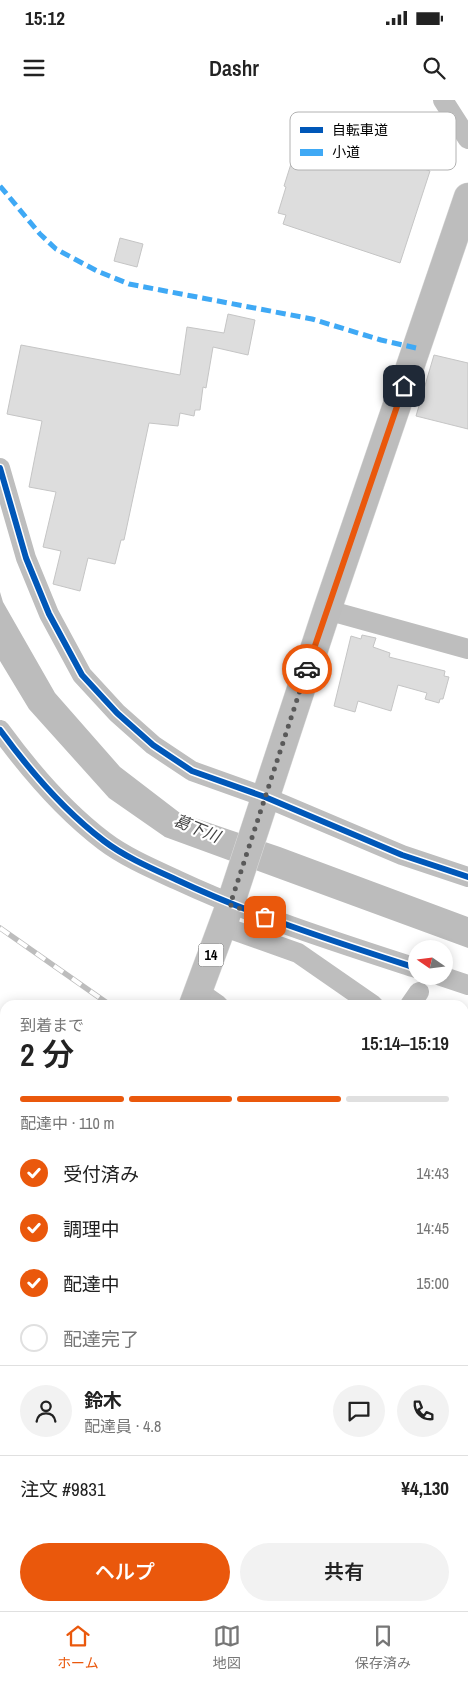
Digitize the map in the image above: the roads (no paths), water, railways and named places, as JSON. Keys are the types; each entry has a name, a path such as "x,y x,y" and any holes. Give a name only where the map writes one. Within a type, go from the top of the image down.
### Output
{"main road":[{"name":"14","path":"203,1000 226,915 327,610 468,197"}],"street":[{"path":"443,100 451,112"},
{"path":"456,120 468,139"},
{"path":"0,468 26,558 49,614 82,675 117,713 153,745 192,771 265,797 402,855 468,877"},
{"path":"327,610 468,649"},
{"path":"0,730 29,770 62,804 104,841 157,871 226,915 298,953 366,1000"},
{"path":"226,915 408,966"},
{"path":"453,980 468,985"}],"water":[{"name":"葛下川","path":"0,592 3,602 55,693 120,767 180,813 280,847 468,917 468,948 453,943 453,940 446,940 165,837 109,798 29,709 0,661"}],"railway":[{"path":"0,928 103,1000"}]}
